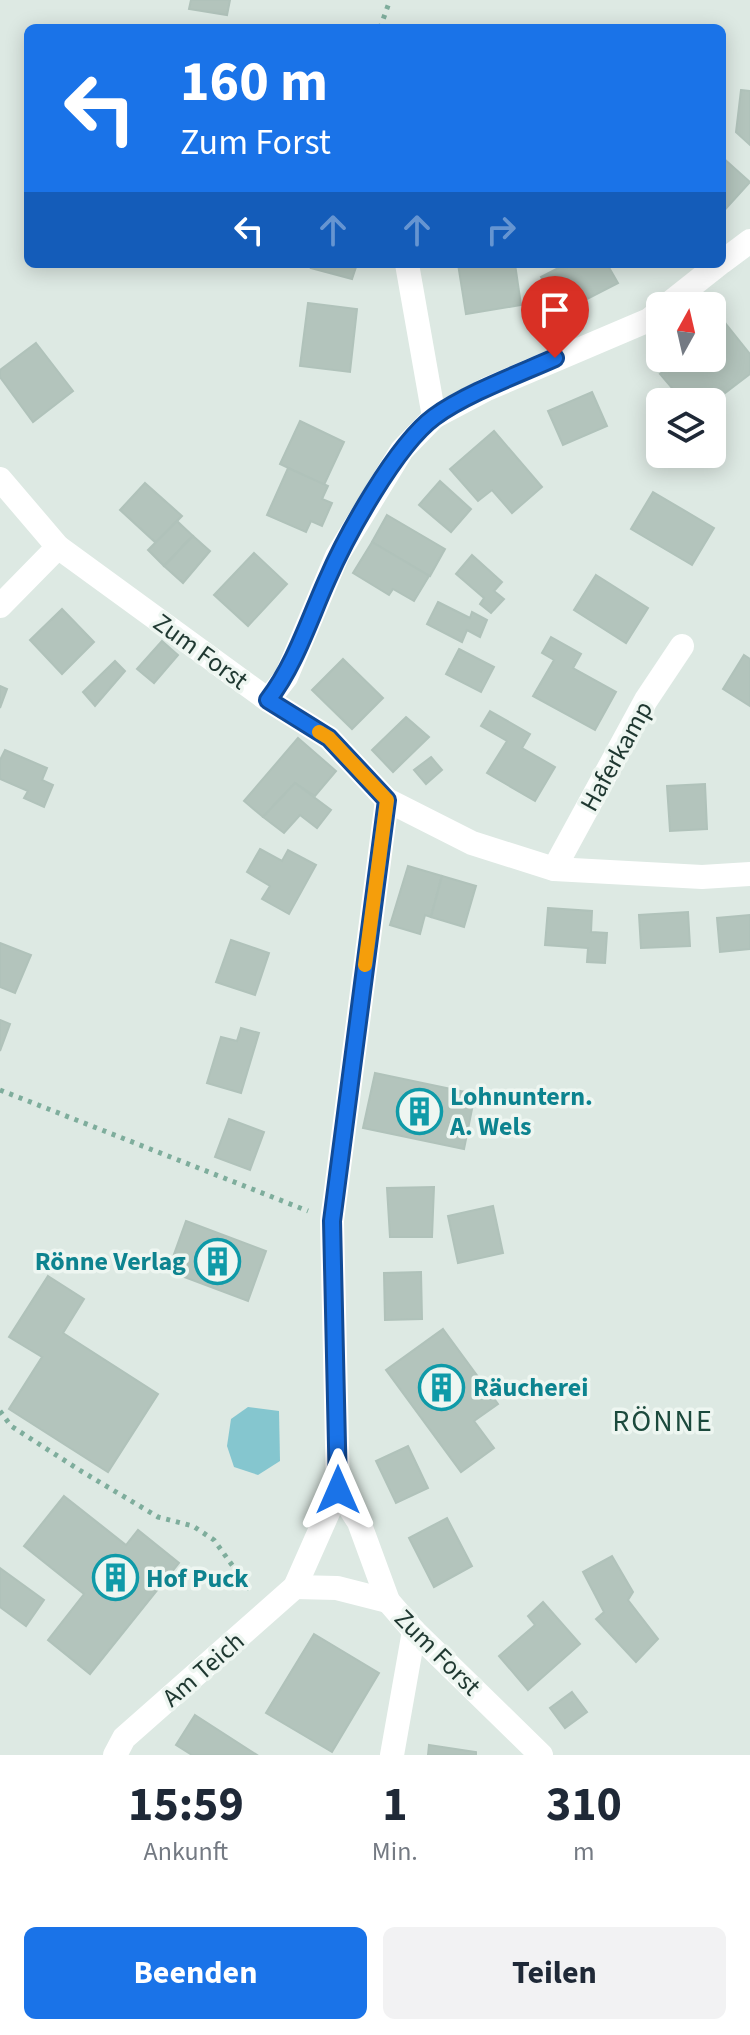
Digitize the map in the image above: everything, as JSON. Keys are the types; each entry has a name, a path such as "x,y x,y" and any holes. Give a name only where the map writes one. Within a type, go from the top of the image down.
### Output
{"street":[{"path":"726,259 750,241"},
{"path":"408,268 434,417"},
{"path":"684,292 715,268"},
{"path":"268,700 286,677 337,556 402,450 434,417 487,389 646,321"},
{"name":"Zum Forst","path":"0,479 58,547 268,700 329,738 387,800"},
{"path":"0,606 58,547"},
{"name":"Haferkamp","path":"554,869 646,700 682,646"},
{"path":"338,1490 332,1221 387,800 472,843 554,869 702,877 750,874"},
{"name":"Zum Forst","path":"338,1490 359,1522 388,1601 414,1631 541,1755"},
{"name":"Am Teich","path":"115,1755 124,1738 295,1587 338,1490"},
{"path":"295,1587 337,1588 388,1601"},
{"path":"392,1755 414,1631"}],"path":[{"path":"381,24 390,0"},
{"path":"0,1090 332,1221"},
{"path":"0,1411 11,1426 81,1471 158,1517 193,1526 214,1540 266,1614"}],"water":[{"path":"248,1407 279,1411 280,1461 258,1475 234,1467 227,1446 231,1419"}],"building":[{"path":"191,0 230,0 227,15 189,9"},
{"path":"741,90 750,91 750,145 736,132"},
{"path":"726,161 750,182 726,209"},
{"path":"311,268 356,268 352,279"},
{"path":"459,268 516,268 521,305 466,314"},
{"path":"558,268 609,268 618,283 560,313 541,277"},
{"path":"308,303 357,309 350,372 300,366"},
{"path":"726,324 750,354 750,374 726,392 726,388 672,388 660,374 726,372"},
{"path":"36,343 73,391 33,422 0,377 0,370"},
{"path":"592,392 607,426 563,445 548,411"},
{"path":"300,421 344,442 324,485 280,464"},
{"path":"494,431 542,487 512,513 492,490 478,501 450,469"},
{"path":"288,468 328,486 322,499 332,503 322,526 311,521 306,532 267,515"},
{"path":"440,481 471,509 451,532 419,505"},
{"path":"145,483 182,516 156,543 120,510"},
{"path":"653,492 714,528 692,565 631,529"},
{"path":"387,515 445,549 430,576 372,542"},
{"path":"177,521 193,536 164,566 148,550"},
{"path":"193,536 210,551 183,583 164,566"},
{"path":"372,542 429,576 414,601 393,589 389,595 353,573"},
{"path":"254,553 287,584 248,626 214,595"},
{"path":"472,555 502,582 494,591 504,599 491,613 480,604 484,598 456,574"},
{"path":"596,575 648,608 626,643 574,610"},
{"path":"438,602 470,618 472,612 487,620 480,637 467,630 462,642 427,624"},
{"path":"62,609 94,642 62,674 30,640"},
{"path":"551,637 581,654 573,668 616,692 595,730 533,696 554,660 542,653"},
{"path":"162,641 178,655 154,683 137,669"},
{"path":"459,649 494,667 481,692 446,674"},
{"path":"744,655 750,659 750,706 723,689"},
{"path":"343,659 383,698 352,729 312,690"},
{"path":"115,661 125,671 95,706 83,692"},
{"path":"0,686 7,689 0,708"},
{"path":"490,711 530,734 522,748 555,767 535,801 487,773 507,741 481,726"},
{"path":"406,717 429,737 393,772 372,750"},
{"path":"298,738 336,771 315,796 295,783 263,817 244,801"},
{"path":"5,750 47,768 42,780 53,785 44,807 24,798 28,791 0,779 0,760"},
{"path":"431,757 442,770 426,784 414,770"},
{"path":"295,783 331,810 317,828 300,815 284,833 263,817"},
{"path":"705,784 707,829 670,831 667,786"},
{"path":"260,849 282,861 288,850 316,865 289,914 262,899 270,886 247,872"},
{"path":"408,866 442,876 431,917 425,915 420,934 390,925"},
{"path":"442,876 476,886 464,927 431,917"},
{"path":"548,908 592,911 591,932 607,933 605,963 587,962 588,948 545,945"},
{"path":"688,912 690,946 641,948 639,915"},
{"path":"750,915 750,949 720,952 717,918"},
{"path":"231,940 269,953 255,995 216,982"},
{"path":"0,943 31,955 15,993 0,987"},
{"path":"0,1020 10,1024 0,1051"},
{"path":"241,1028 259,1033 241,1093 207,1083 221,1037 237,1041"},
{"name":"Lohnuntern. A. Wels","path":"375,1073 475,1094 464,1149 363,1128"},
{"path":"229,1119 264,1132 250,1170 215,1157"},
{"path":"434,1187 432,1237 390,1237 387,1188"},
{"path":"493,1206 503,1253 458,1263 448,1216"},
{"name":"Rönne Verlag","path":"186,1221 266,1251 248,1301 168,1271"},
{"path":"421,1272 422,1319 385,1320 384,1273"},
{"path":"48,1276 84,1299 63,1333 158,1394 108,1472 9,1409 42,1357 9,1337"},
{"name":"Räucherei","path":"443,1329 498,1404 474,1421 494,1448 461,1472 386,1370"},
{"path":"408,1446 428,1488 396,1503 376,1461"},
{"name":"Hof Puck","path":"64,1496 126,1545 138,1530 179,1563 90,1674 48,1640 84,1594 24,1546"},
{"path":"447,1518 472,1566 434,1587 409,1538"},
{"path":"612,1556 633,1592 628,1600 658,1639 636,1662 596,1619 604,1612 583,1572"},
{"path":"0,1568 44,1600 26,1626 0,1607"},
{"path":"543,1602 580,1644 528,1690 499,1656 535,1625 528,1616"},
{"path":"314,1634 379,1673 332,1752 266,1713"},
{"path":"572,1692 587,1712 565,1728 550,1708"},
{"path":"195,1715 257,1755 192,1755 176,1745"},
{"path":"429,1745 476,1752 476,1755 428,1755"}],"slow traffic":[{"path":"319,732 329,738 387,800 365,965"}],"place":[{"name":"Lohnuntern. A. Wels","path":"419,1111"},
{"name":"Rönne Verlag","path":"217,1261"},
{"name":"Räucherei","path":"442,1387"},
{"name":"Hof Puck","path":"115,1578"}],"district":[{"name":"RÖNNE","path":"663,1421"}],"route":[{"path":"338,1490 332,1221 387,800 329,738 268,700 286,677 337,556 402,450 434,417 555,358"}]}
